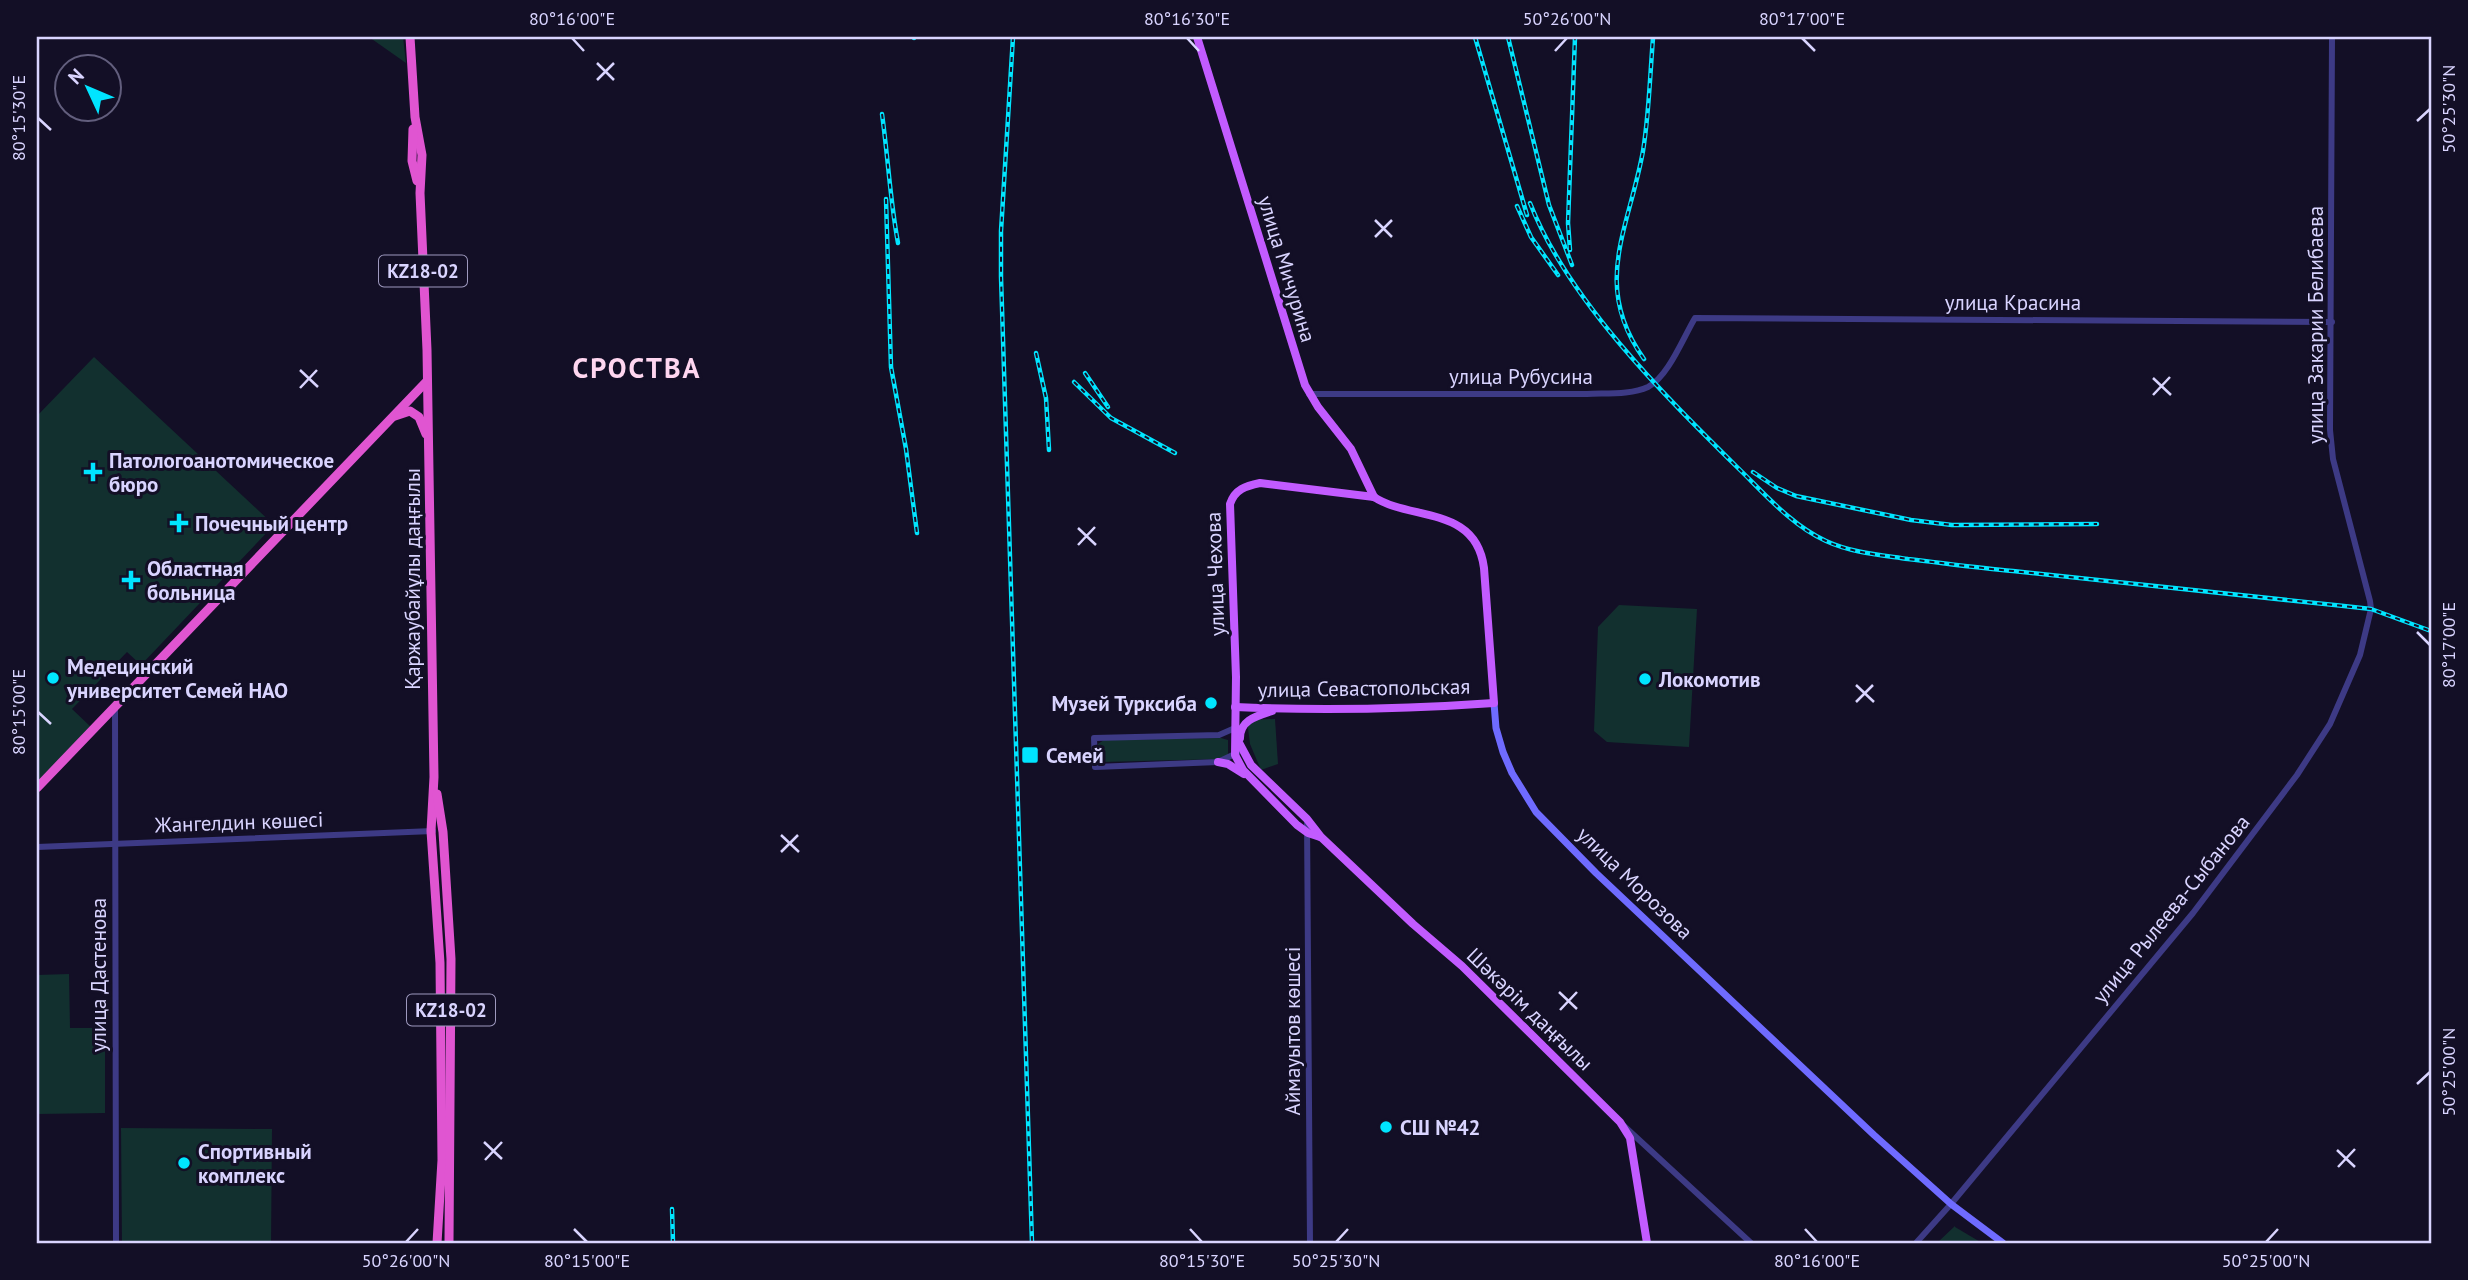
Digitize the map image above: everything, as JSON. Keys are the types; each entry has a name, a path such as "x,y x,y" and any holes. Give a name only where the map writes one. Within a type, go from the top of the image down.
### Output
{"highway":[{"name":"KZ18-02","path":"411,37 427,381"},
{"path":"413,395 424,375 427,350"},
{"path":"37,788 427,381"},
{"name":"Қаржаубайұлы даңғылы","path":"427,381 433,777 431,831 439,963 442,1160 437,1243"},
{"path":"382,426 399,413 410,411 419,417 425,429 429,451"},
{"name":"Қаржаубайұлы даңғылы","path":"433,777 443,832 451,959 449,1243"}],"main road":[{"name":"улица Мичурина","path":"1197,37 1282,316 1309,394 1351,449 1374,497"},
{"name":"улица Чехова","path":"1236,755 1238,742 1235,727 1230,503 1233,496 1248,485 1260,484 1374,497"},
{"name":"улица Морозова","path":"1374,497 1381,502 1431,514 1454,523 1476,544 1483,557 1496,728 1512,773 1536,812 1596,873 1874,1135 1951,1204 2003,1243"},
{"name":"улица Севастопольская","path":"1235,706 1278,709 1443,707 1494,703"},
{"path":"1238,742 1243,725 1253,717 1278,709"},
{"name":"Шәкәрім даңғылы","path":"1238,742 1251,765 1307,819 1321,837 1462,966 1620,1122 1630,1138 1647,1243"},
{"name":"Шәкәрім даңғылы","path":"1236,755 1243,770 1297,825 1308,833 1321,837"},
{"path":"1218,762 1228,764 1252,779"}],"street":[{"name":"улица Закарии Белибаева","path":"2332,37 2330,430 2333,459 2351,519 2371,609"},
{"name":"улица Рубусина","path":"1309,394 1621,393 1645,388 1661,377 1695,318"},
{"name":"улица Красина","path":"1695,318 2332,322"},
{"name":"улица Рылеева-Сыбанова","path":"1916,1243 2193,913 2297,775 2330,724 2360,655 2371,609"},
{"name":"улица Дастенова","path":"115,707 116,1243"},
{"path":"1219,735 1235,727"},
{"path":"1236,755 1218,762 1095,768 1094,738 1219,735 1238,742"},
{"name":"Аймауытов көшесі","path":"1307,819 1310,1243"},
{"name":"Жангелдин көшесі","path":"37,847 443,832"},
{"path":"1620,1122 1751,1243"}],"green space":[{"path":"369,37 403,37 406,63"},
{"path":"94,357 274,525 141,665 127,652 72,709 92,728 37,785 37,416"},
{"name":"Локомотив","path":"1619,605 1697,609 1689,747 1607,742 1594,731 1598,627"},
{"path":"1275,719 1278,764 1261,770 1250,744 1247,720"},
{"path":"1104,740 1228,740 1228,754 1222,759 1102,762 1098,756 1098,744"},
{"path":"69,974 70,1028 105,1028 105,1113 37,1114 37,975"},
{"path":"121,1128 272,1129 271,1243 122,1243"},
{"path":"1955,1227 1982,1243 1937,1243"}],"railway":[{"path":"1013,37 1001,231 1001,277 1032,1243"},
{"path":"1475,37 1527,215"},
{"path":"1508,37 1549,205 1572,265"},
{"path":"1570,250 1568,223 1575,37"},
{"path":"1644,359 1628,332 1620,306 1617,281 1618,256 1643,151 1653,38"},
{"path":"882,114 898,243"},
{"path":"886,199 891,367 906,449 917,533"},
{"path":"1530,203 1568,275 1620,344 1679,409 1768,498 1801,526 1826,541 1856,551 1908,559 2371,609 2431,631"},
{"path":"1517,206 1531,237 1558,275"},
{"path":"1036,353 1046,398 1049,450"},
{"path":"1085,373 1108,407"},
{"path":"1074,382 1111,418 1175,453"},
{"path":"1753,472 1777,488 1796,496 1911,520 1952,525 2097,524"},
{"path":"672,1209 673,1243"}],"place":[{"name":"Патологоанотомическое бюро","path":"93,472"},
{"name":"Почечный центр","path":"179,523"},
{"name":"Областная больница","path":"131,580"},
{"name":"Медецинский университет Семей НАО","path":"53,678"},
{"name":"Локомотив","path":"1645,679"},
{"name":"Музей Турксиба","path":"1211,703"},
{"name":"Семей","path":"1030,755"},
{"name":"СШ №42","path":"1386,1127"},
{"name":"Спортивный комплекс","path":"184,1163"}],"district":[{"name":"СРОСТВА","path":"637,367"}]}
